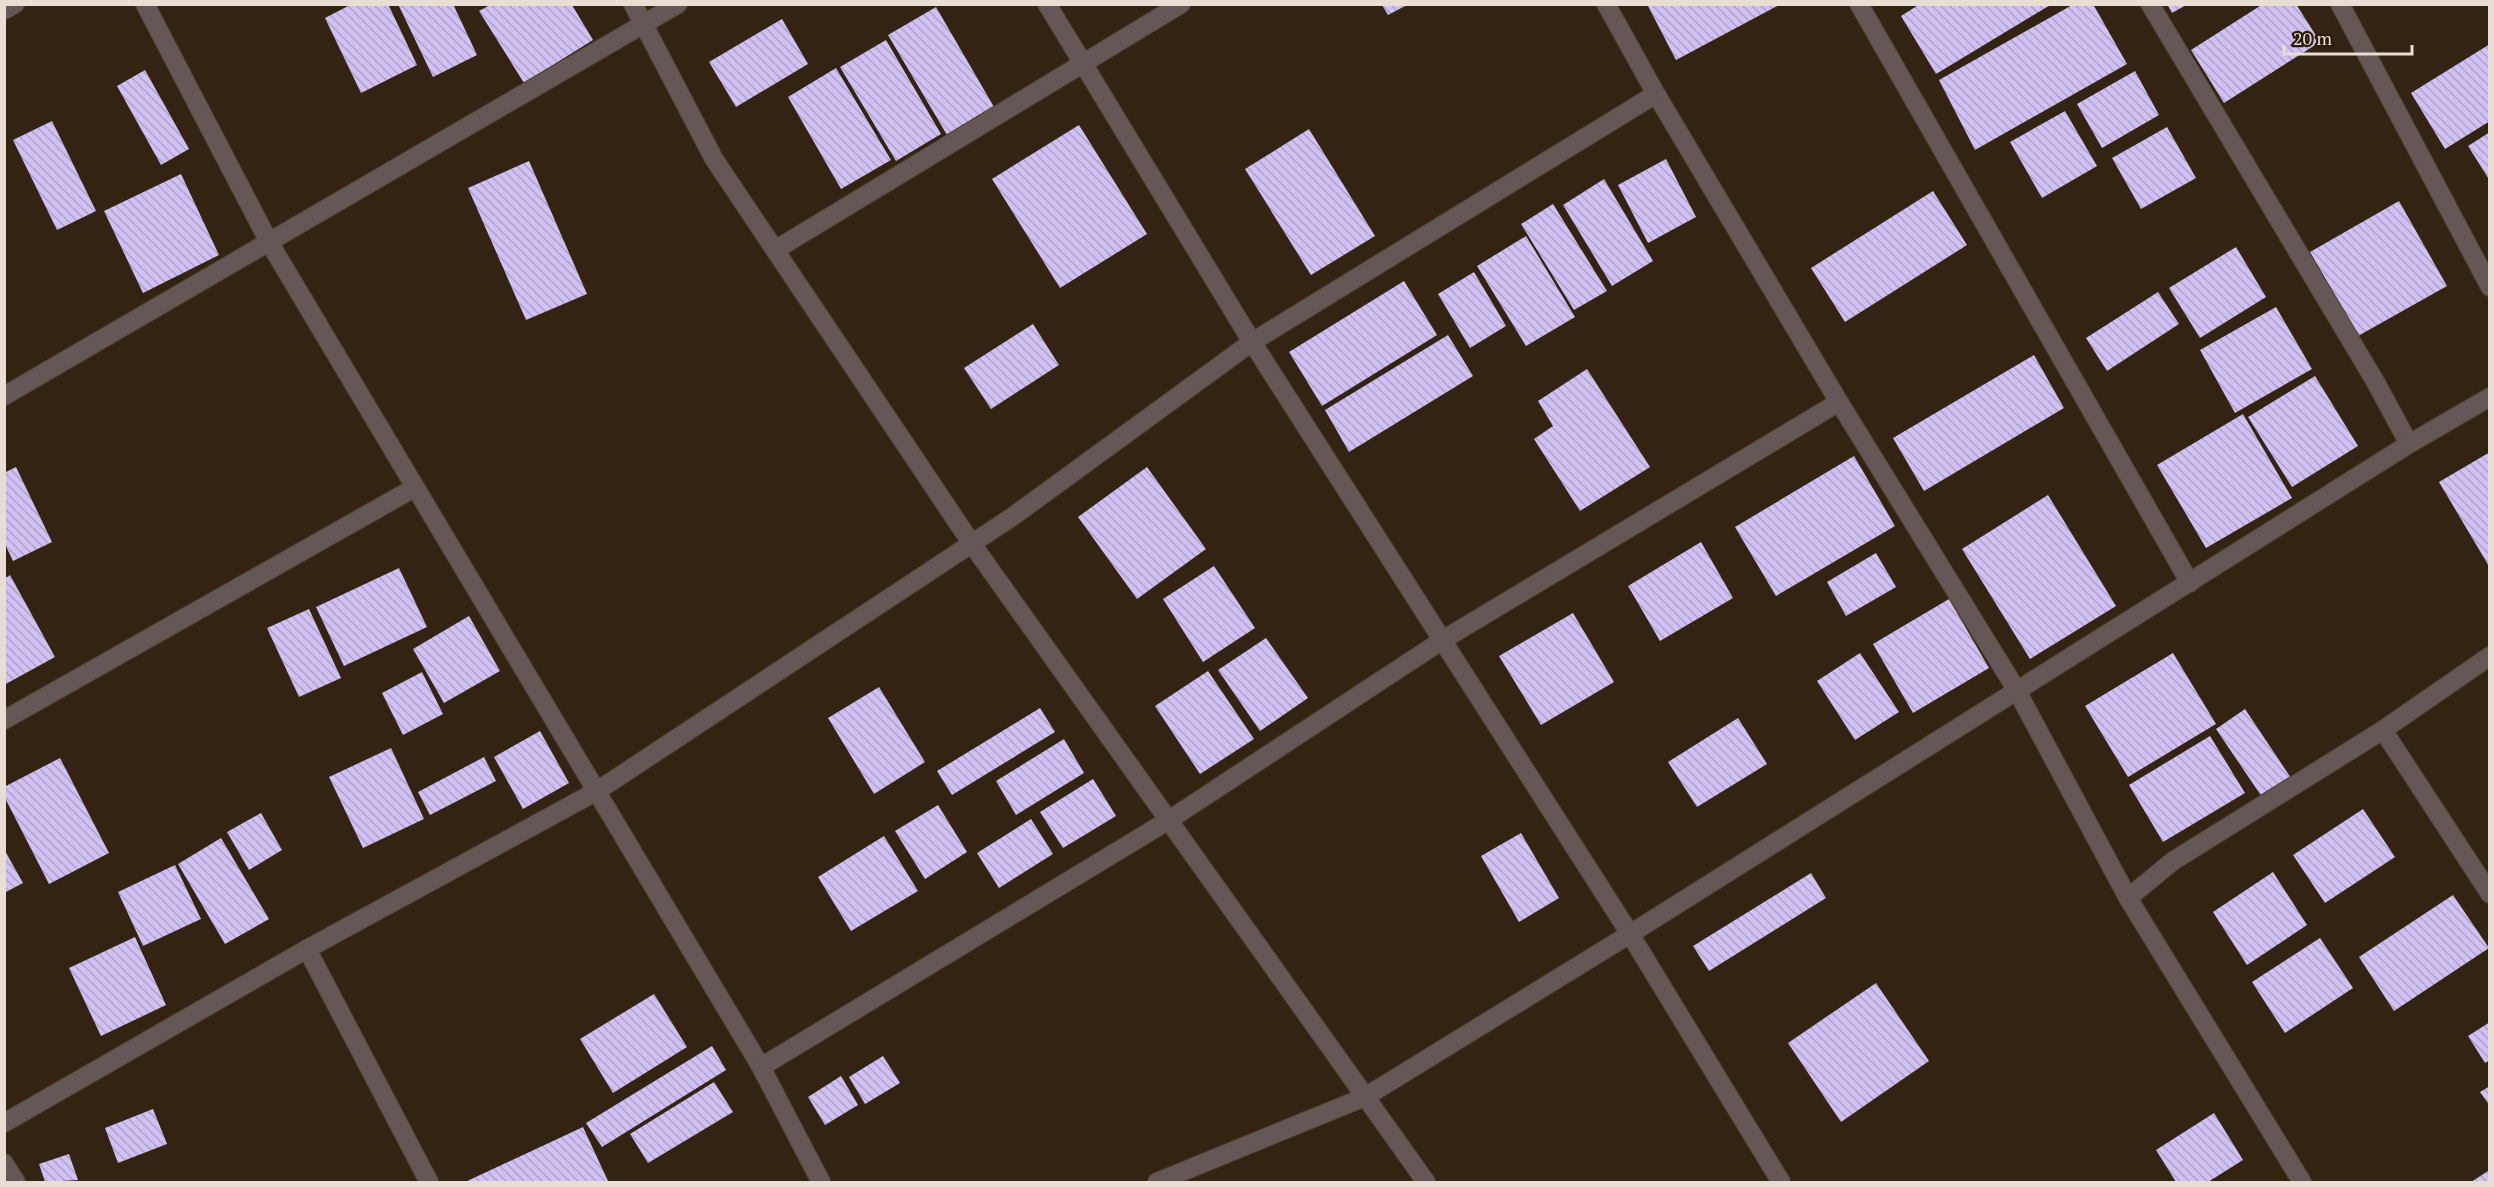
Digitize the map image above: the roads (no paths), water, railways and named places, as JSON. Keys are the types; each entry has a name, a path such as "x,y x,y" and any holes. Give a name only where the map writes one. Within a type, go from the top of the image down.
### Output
{"street":[{"path":"4,10 15,4"},
{"path":"145,4 269,243 760,1067 820,1182"},
{"path":"633,4 714,159 972,544 1426,1182"},
{"path":"4,396 678,4"},
{"path":"1047,4 1252,342 1630,934 1781,1182"},
{"path":"775,250 1083,66 1181,4"},
{"path":"1606,4 1656,94 1839,402 2016,689 2128,898 2302,1182"},
{"path":"1859,4 2190,583"},
{"path":"2150,4 2375,381 2409,444"},
{"path":"2340,4 2490,287"},
{"path":"4,1123 307,949 597,791 972,544 1252,342 1656,94"},
{"path":"1157,1182 1365,1097 1630,934 2016,689 2190,583 2409,444 2490,397"},
{"path":"760,1067 1169,820 1441,641 1839,402"},
{"path":"4,720 414,488"},
{"path":"2128,898 2173,861 2383,730 2490,656"},
{"path":"2383,730 2490,894"},
{"path":"307,949 429,1182"},
{"path":"4,1163 16,1182"}]}
